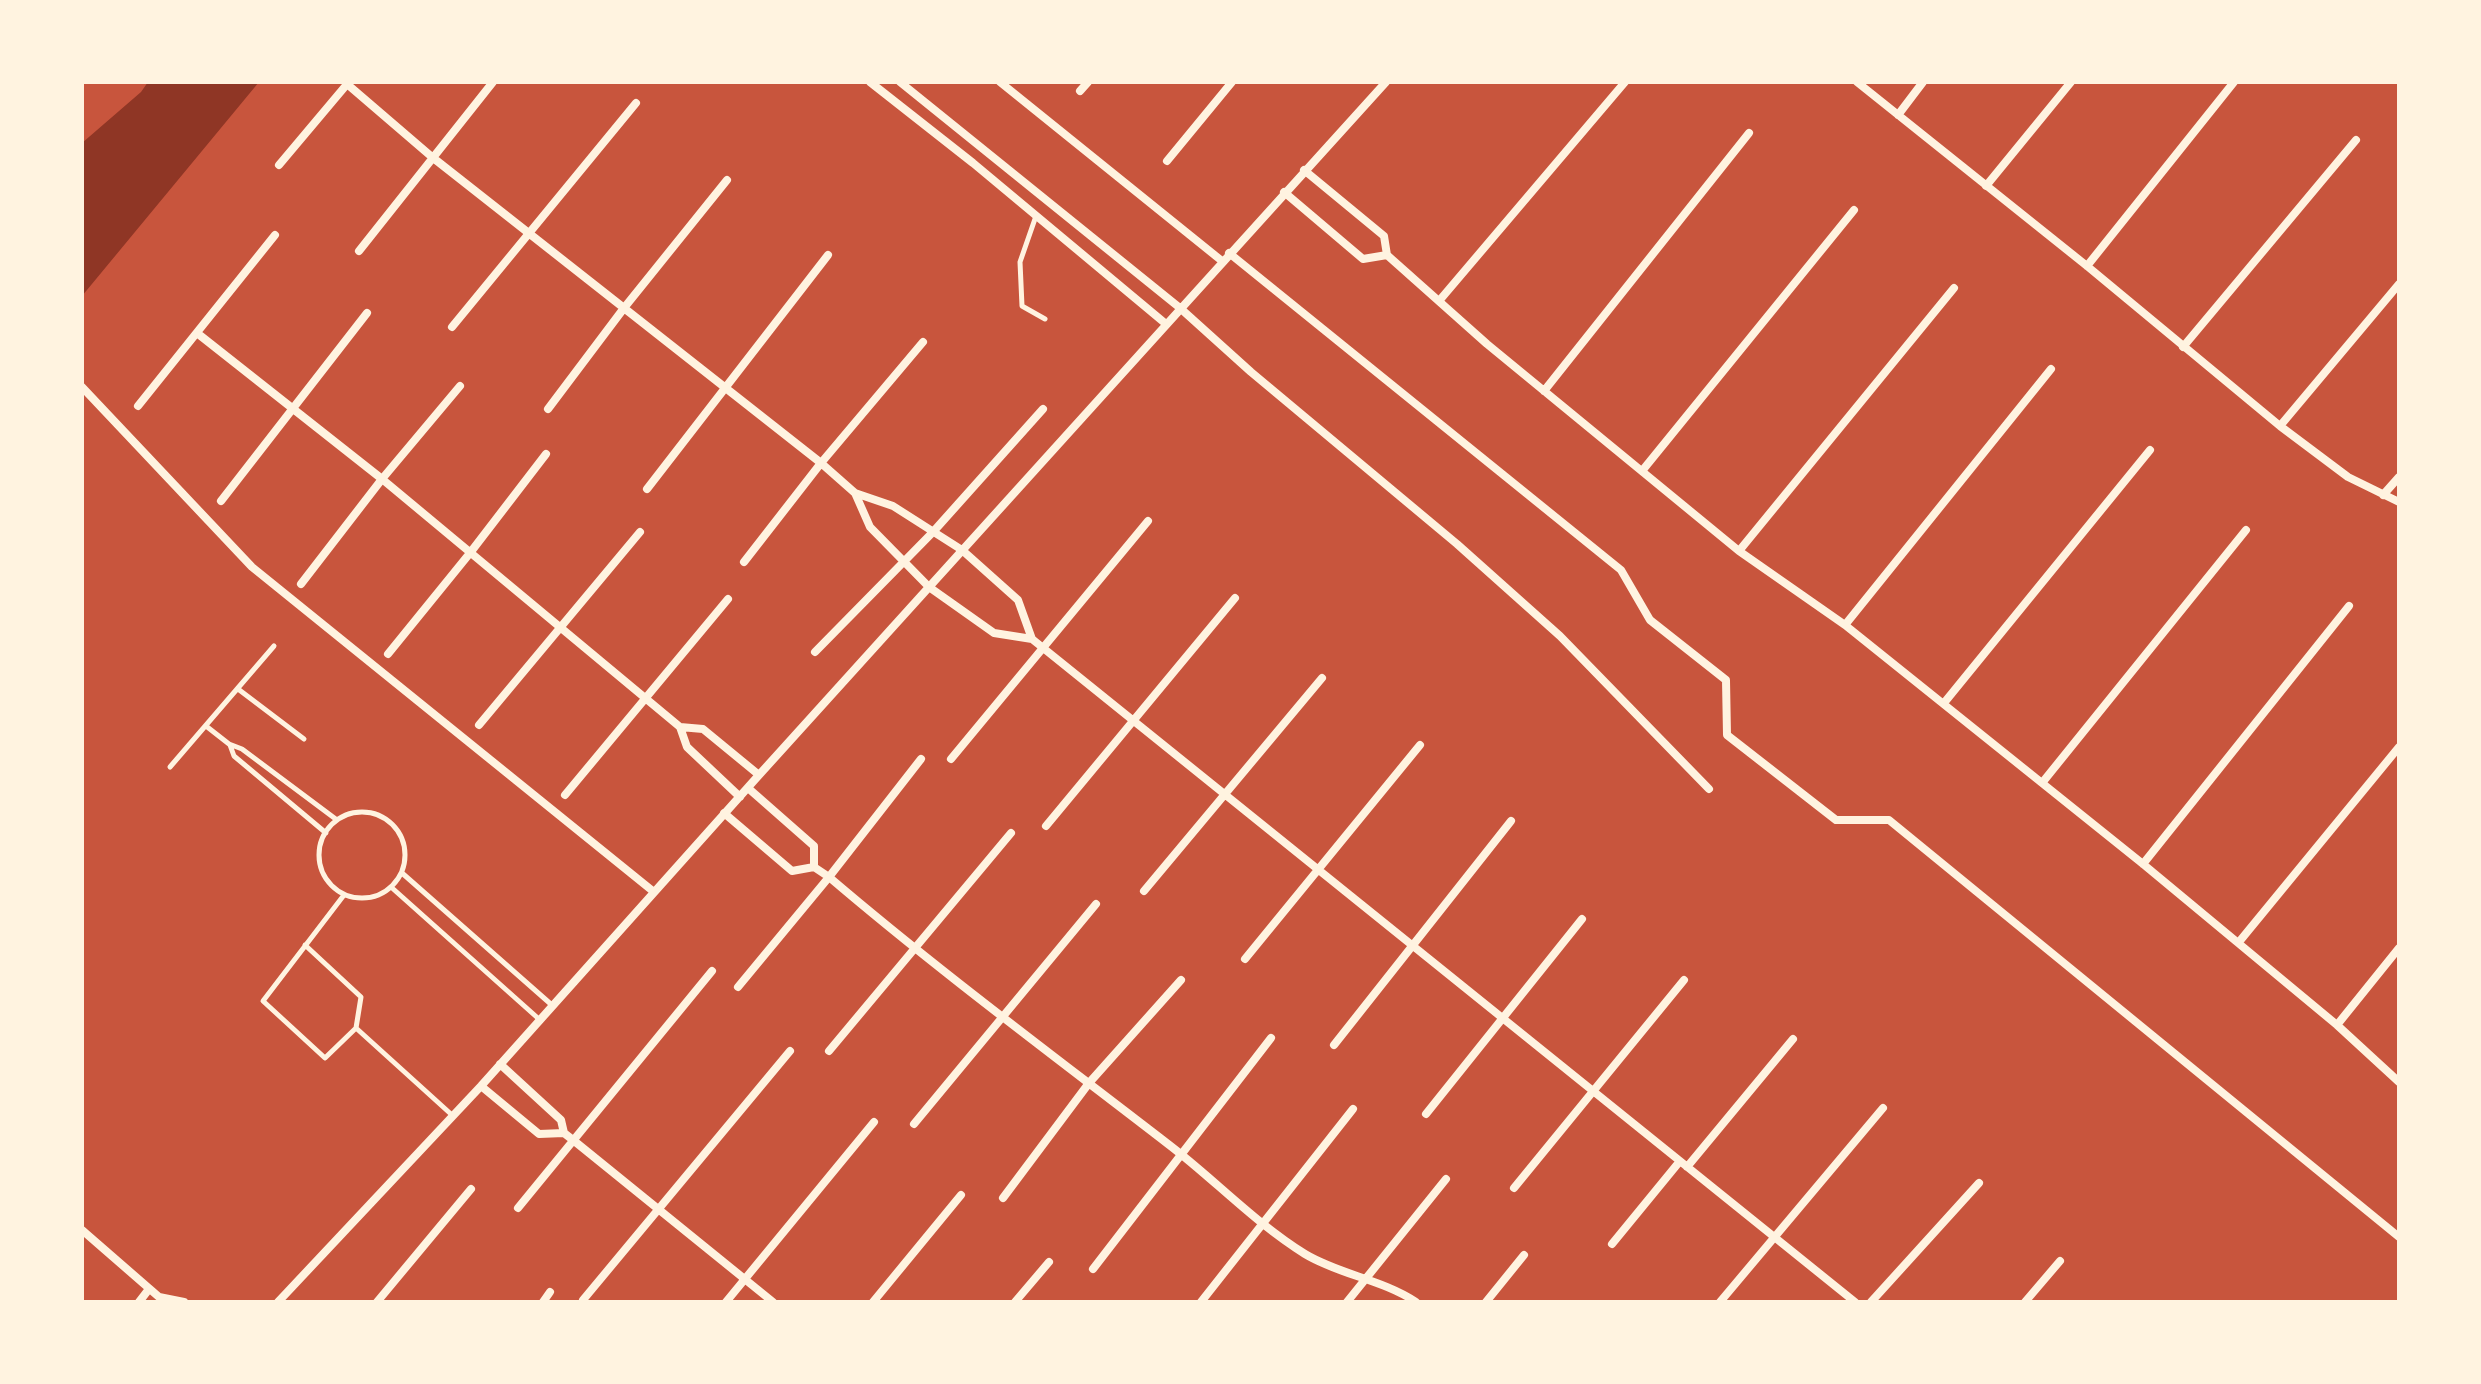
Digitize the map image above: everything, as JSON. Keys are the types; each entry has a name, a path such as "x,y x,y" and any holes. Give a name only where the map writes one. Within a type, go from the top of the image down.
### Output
{"street":[{"path":"359,251 493,82"},
{"path":"870,82 973,163 1166,324"},
{"path":"900,82 1180,308 1262,382 1457,544 1560,636 1709,789"},
{"path":"1000,82 1222,261"},
{"path":"1080,91 1088,82"},
{"path":"1167,161 1232,82"},
{"path":"278,1302 481,1086 1386,82"},
{"path":"1439,301 1625,82"},
{"path":"1857,82 2280,426 2348,477 2399,502"},
{"path":"1898,115 1923,82"},
{"path":"1986,186 2071,82"},
{"path":"2087,266 2234,82"},
{"path":"279,165 348,83 432,157 855,493 893,506 962,550 1018,600 1032,639"},
{"path":"452,327 636,103"},
{"path":"1544,391 1749,133"},
{"path":"2183,347 2356,140"},
{"path":"1304,170 1384,236 1387,255 1544,391 1739,551 1845,625 1944,703 2239,942 2399,1082"},
{"path":"548,409 727,180"},
{"path":"1284,192 1363,259 1387,255"},
{"path":"1642,471 1854,210"},
{"path":"138,406 275,235"},
{"path":"1229,253 1621,570 1650,620 1726,680 1727,735 1836,820 1889,820 2399,1237"},
{"path":"647,489 828,255"},
{"path":"2280,426 2399,284"},
{"path":"1739,551 1954,288"},
{"path":"221,501 367,313"},
{"path":"197,333 382,479 680,727 687,747 740,797"},
{"path":"744,562 821,463 923,342"},
{"path":"1845,625 2051,369"},
{"path":"301,584 382,479 460,386"},
{"path":"84,388 252,567 654,892"},
{"path":"815,652 933,532 1043,409"},
{"path":"1944,703 2150,450"},
{"path":"388,654 546,454"},
{"path":"2383,495 2399,477"},
{"path":"855,493 870,527 929,587 994,633 1032,639 1855,1302"},
{"path":"951,759 1148,521"},
{"path":"2042,783 2246,530"},
{"path":"479,725 640,532"},
{"path":"1046,826 1235,598"},
{"path":"565,795 728,599"},
{"path":"2143,864 2349,606"},
{"path":"1144,891 1322,678"},
{"path":"680,727 703,729 759,775"},
{"path":"1245,959 1420,745"},
{"path":"2239,942 2399,747"},
{"path":"738,987 921,759"},
{"path":"748,788 814,846 814,867"},
{"path":"724,813 792,871 814,867 829,877 913,949 1180,1153 1263,1224 1304,1254 1323,1264 1397,1290 1416,1302"},
{"path":"1334,1045 1511,821"},
{"path":"829,1051 1011,833"},
{"path":"914,1124 1096,904"},
{"path":"1426,1114 1582,919"},
{"path":"2337,1025 2399,948"},
{"path":"518,1208 712,971"},
{"path":"1003,1198 1089,1083 1181,980"},
{"path":"1514,1188 1684,980"},
{"path":"1093,1269 1271,1038"},
{"path":"1612,1244 1793,1039"},
{"path":"583,1300 790,1051"},
{"path":"500,1064 561,1120 564,1133 773,1302"},
{"path":"481,1086 539,1134 564,1133"},
{"path":"1720,1302 1883,1108"},
{"path":"1201,1302 1353,1109"},
{"path":"726,1302 874,1122"},
{"path":"1347,1302 1446,1179"},
{"path":"1871,1302 1979,1183"},
{"path":"377,1302 471,1189"},
{"path":"873,1302 961,1195"},
{"path":"82,1230 159,1300 184,1302"},
{"path":"1486,1302 1524,1255"},
{"path":"2025,1302 2060,1261"},
{"path":"1015,1302 1049,1262"},
{"path":"139,1302 149,1289"},
{"path":"543,1302 550,1292"}],"lane":[{"path":"1036,216 1020,262 1022,306 1045,319"},
{"path":"170,767 274,646"},
{"path":"238,689 304,739"},
{"path":"206,726 337,820"},
{"path":"229,744 234,756 326,833"},
{"path":"358,812 380,816 390,822 403,840 405,862 402,873 391,887 377,896 344,895 335,889 322,871 319,848 326,833 337,820 358,812"},
{"path":"402,873 553,1006"},
{"path":"391,887 540,1020"},
{"path":"305,945 361,997 356,1028 325,1058 264,1004 263,998 344,895"},
{"path":"356,1028 452,1115"}],"shaded area":[{"path":"148,82 259,82 82,296 82,143 141,92"}]}
